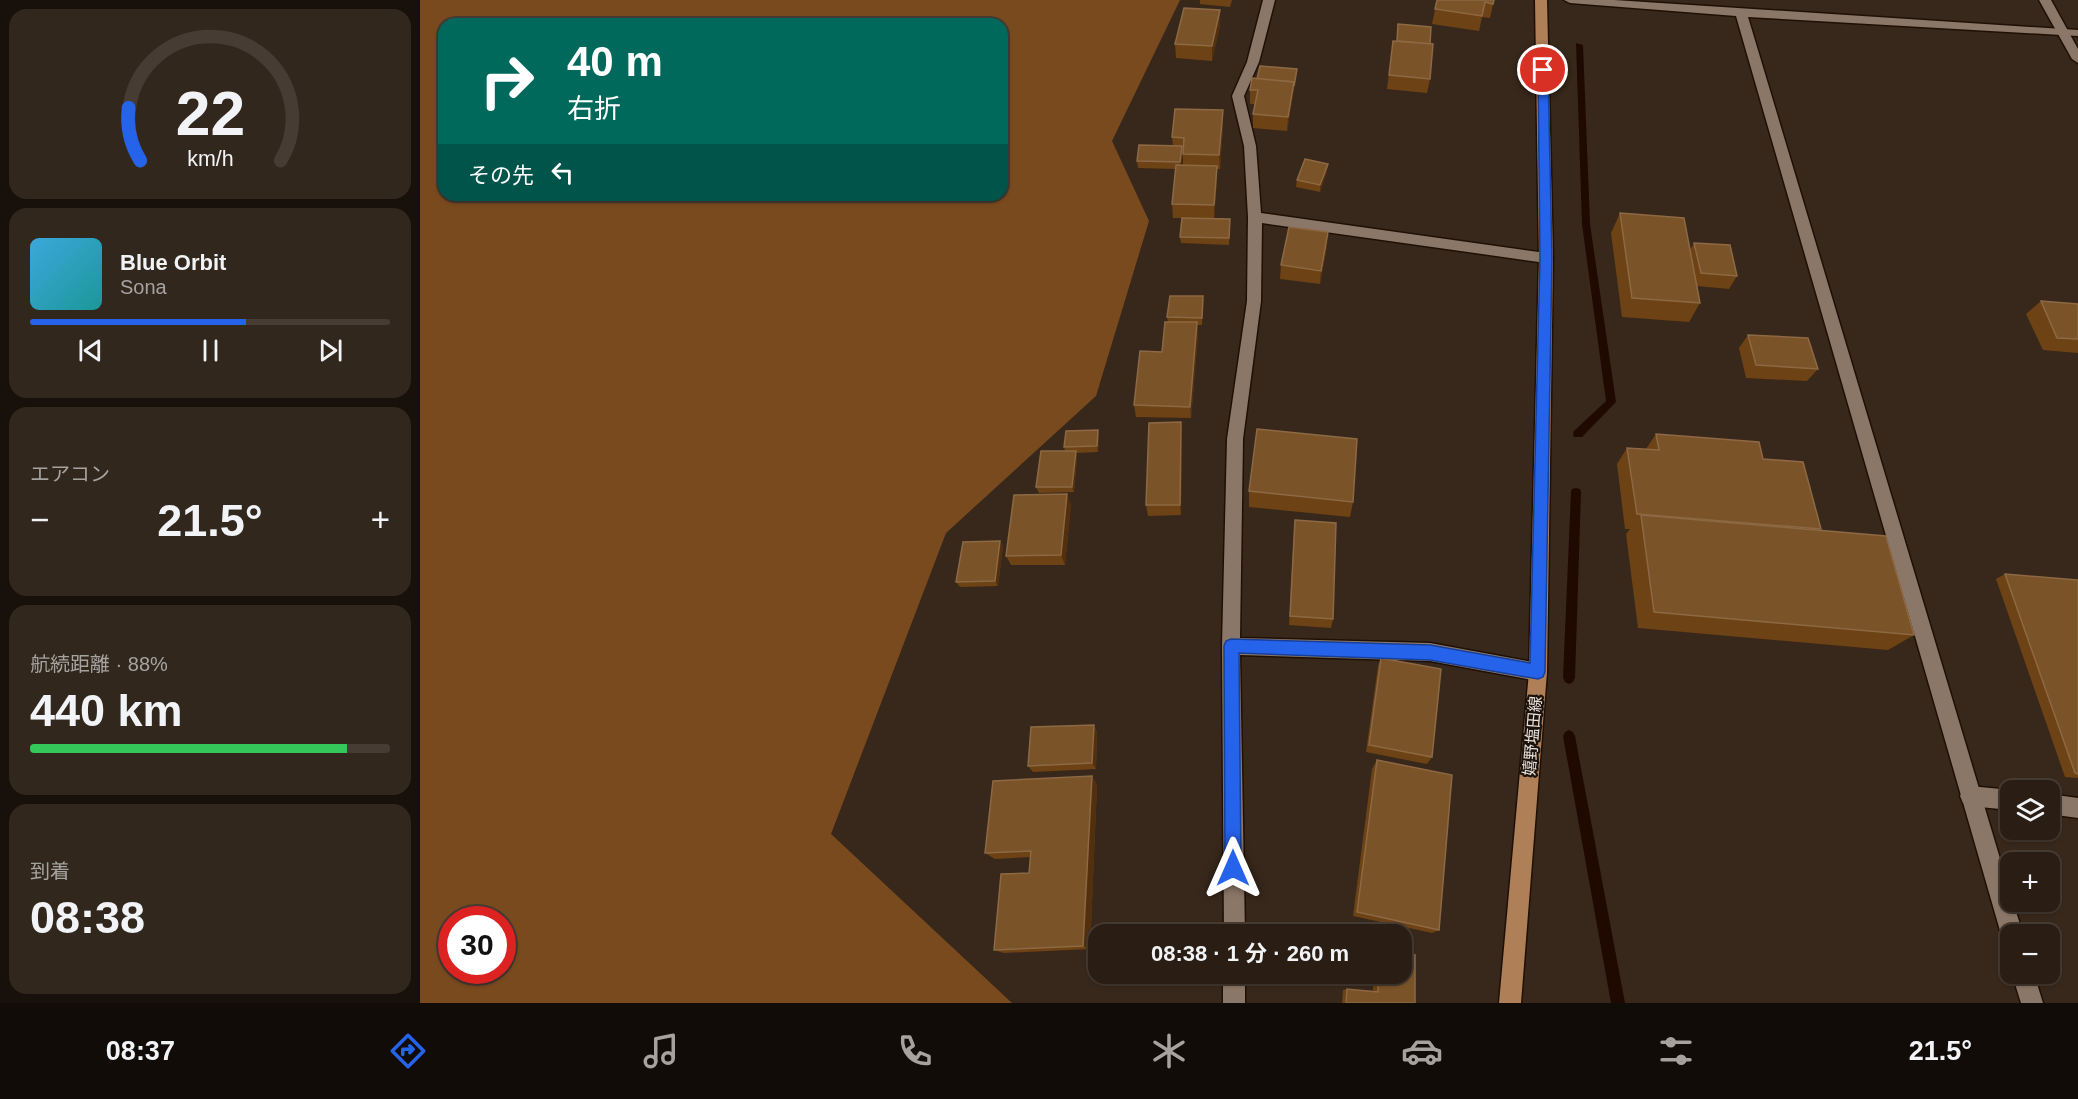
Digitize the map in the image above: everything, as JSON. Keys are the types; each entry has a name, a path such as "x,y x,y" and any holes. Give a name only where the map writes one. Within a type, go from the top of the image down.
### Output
{"main road":[{"name":"嬉野塩田線","path":"1510,1003 1538,672 1546,258 1541,0"}],"street":[{"path":"1234,924 1231,646 1235,439 1254,301 1255,218 1250,146 1238,96 1253,62 1269,0"},
{"path":"1570,0 1742,13 2078,33"},
{"path":"2045,0 2078,59"},
{"path":"1742,13 2009,924"},
{"path":"1255,218 1546,258"},
{"path":"1231,646 1430,652 1538,672"},
{"path":"1970,796 2000,799"},
{"path":"2060,805 2078,807"},
{"path":"1234,984 1234,1003"},
{"path":"2026,984 2032,1003"}],"shaded area":[{"path":"420,0 1180,0 1112,141 1149,221 1096,396 946,533 831,834 1012,1003 420,1003"}],"building":[{"path":"1437,0 1494,0 1493,4 1485,2 1482,16 1435,9"},
{"path":"1184,8 1220,10 1212,46 1175,44"},
{"path":"1398,24 1431,27 1430,44 1397,41"},
{"path":"1393,41 1433,44 1430,79 1389,75"},
{"path":"1260,66 1297,69 1294,86 1294,82 1257,79"},
{"path":"1252,78 1294,82 1288,117 1253,114 1258,90 1250,90"},
{"path":"1175,109 1223,110 1219,155 1183,154 1184,138 1172,137"},
{"path":"1139,145 1182,146 1180,162 1137,161"},
{"path":"1305,159 1328,164 1320,185 1297,180"},
{"path":"1176,165 1217,166 1214,205 1172,204"},
{"path":"1620,213 1684,218 1700,303 1632,298"},
{"path":"1182,218 1230,219 1229,238 1180,237"},
{"path":"1289,227 1328,232 1321,271 1281,265"},
{"path":"1694,243 1730,245 1737,276 1701,273"},
{"path":"1170,296 1203,296 1202,318 1167,317"},
{"path":"2041,301 2078,304 2078,339 2057,338"},
{"path":"1165,322 1197,322 1190,407 1134,405 1140,351 1162,352"},
{"path":"1748,335 1808,338 1818,369 1756,365"},
{"path":"1181,422 1180,505 1146,505 1149,423"},
{"path":"1257,429 1357,439 1353,502 1249,491"},
{"path":"1098,430 1097,446 1064,447 1066,431"},
{"path":"1656,434 1759,442 1763,459 1803,462 1821,529 1637,514 1627,448 1659,450"},
{"path":"1041,451 1076,451 1072,487 1036,487"},
{"path":"1067,494 1061,555 1006,556 1014,495"},
{"path":"1641,515 1886,536 1914,635 1654,612"},
{"path":"1295,520 1336,523 1333,619 1290,616"},
{"path":"1000,541 995,581 956,582 963,542"},
{"path":"2005,574 2078,580 2078,774 2075,773"},
{"path":"1381,658 1441,669 1432,757 1369,745"},
{"path":"1094,725 1092,763 1028,766 1031,727"},
{"path":"1377,760 1452,775 1439,930 1357,912"},
{"path":"1092,776 1083,946 994,950 1001,874 1029,873 1031,851 985,853 993,781"},
{"path":"1412,955 1415,955 1415,1003 1346,1003 1347,989 1378,992 1378,984 1412,984"}],"waterway":[{"path":"1578,434 1611,402 1586,224 1579,45"},
{"path":"1569,678 1576,492"},
{"path":"1569,736 1618,1003"}],"route":[{"path":"1233,868 1231,646 1430,652 1538,672 1546,258 1543,70"}]}
